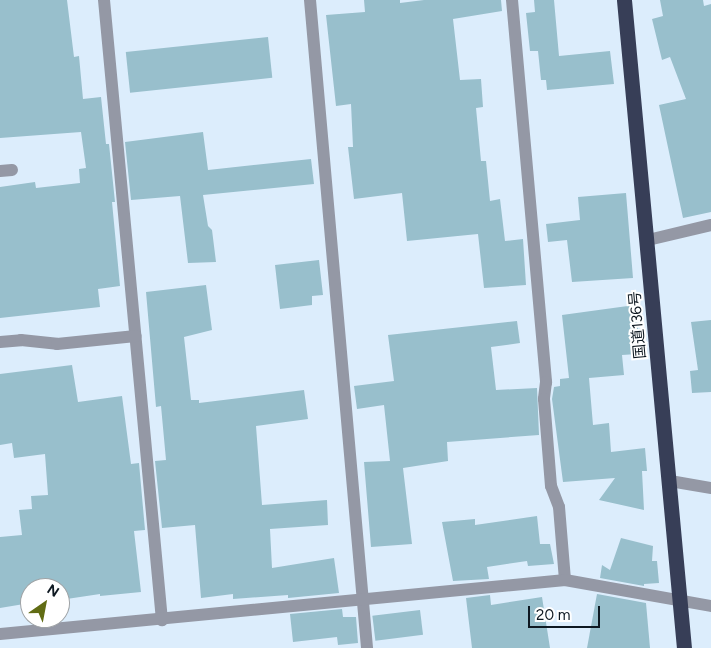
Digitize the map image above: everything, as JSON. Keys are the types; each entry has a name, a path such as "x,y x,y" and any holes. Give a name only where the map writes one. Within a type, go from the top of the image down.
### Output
{"highway":[{"name":"国道136号","path":"624,0 648,240 684,648"}],"street":[{"path":"104,0 162,620"},
{"path":"310,0 367,648"},
{"path":"512,0 546,382 544,399 551,486 559,507 565,580"},
{"path":"648,240 711,225"},
{"path":"0,342 22,340 57,344 136,336"},
{"path":"670,481 711,488"},
{"path":"0,634 565,580 711,606"}],"building":[{"path":"0,0 67,0 74,57 79,56 83,99 101,97 106,144 109,144 115,202 112,202 120,286 98,289 100,307 0,318 0,187 35,182 36,188 80,183 79,169 86,168 81,132 0,138"},
{"path":"364,0 400,0 400,3 424,0 501,0 502,11 453,19 460,80 481,79 483,107 476,108 481,161 486,161 490,201 500,199 505,241 523,239 526,285 484,288 478,234 407,241 402,193 354,199 348,147 353,147 351,104 336,106 326,15 365,12"},
{"path":"534,0 554,0 559,56 610,51 614,84 547,90 546,80 541,80 538,51 530,51 526,13 535,12"},
{"path":"660,0 703,0 704,6 711,4 711,212 683,218 659,105 686,99 670,57 662,60 652,19 663,16"},
{"path":"268,37 272,78 130,93 126,52"},
{"path":"203,132 208,170 311,159 314,184 203,195 208,226 212,230 216,262 188,263 180,196 131,200 125,142"},
{"path":"626,193 633,278 572,282 567,240 548,242 546,224 580,220 578,197"},
{"path":"319,260 323,295 312,296 312,305 280,309 275,265"},
{"path":"206,285 212,330 184,337 191,400 199,400 199,403 304,390 308,419 256,426 262,505 327,500 328,525 270,529 272,568 334,558 339,593 288,598 288,595 233,599 233,594 201,598 195,525 162,528 155,461 166,460 161,406 156,407 146,292"},
{"path":"635,305 638,329 635,329 637,354 622,355 624,375 589,378 593,425 609,423 611,452 645,448 647,471 642,471 644,510 599,500 615,478 563,482 552,399 554,387 560,386 560,379 569,378 562,315"},
{"path":"711,320 711,392 692,393 690,371 698,370 691,322"},
{"path":"517,321 520,343 491,347 496,390 537,388 539,435 447,442 448,461 403,468 412,544 371,547 364,462 390,461 384,405 357,409 354,386 394,381 388,335"},
{"path":"72,365 78,402 122,396 131,464 139,463 145,530 134,531 141,592 100,596 100,594 70,598 70,578 20,578 20,605 0,608 0,537 22,535 19,510 32,509 31,496 48,495 45,454 14,458 12,443 0,445 0,374"},
{"path":"537,516 540,544 550,544 554,564 528,566 527,561 487,567 489,579 453,581 442,522 475,519 475,525"},
{"path":"621,538 653,546 652,561 657,561 659,583 644,584 644,586 600,578 602,565 610,570"},
{"path":"597,594 646,603 650,648 587,648"},
{"path":"490,595 491,605 542,597 550,648 472,648 466,598"},
{"path":"342,609 343,617 356,617 358,643 338,645 337,637 293,642 290,614"},
{"path":"420,610 423,635 375,641 372,616"}]}
